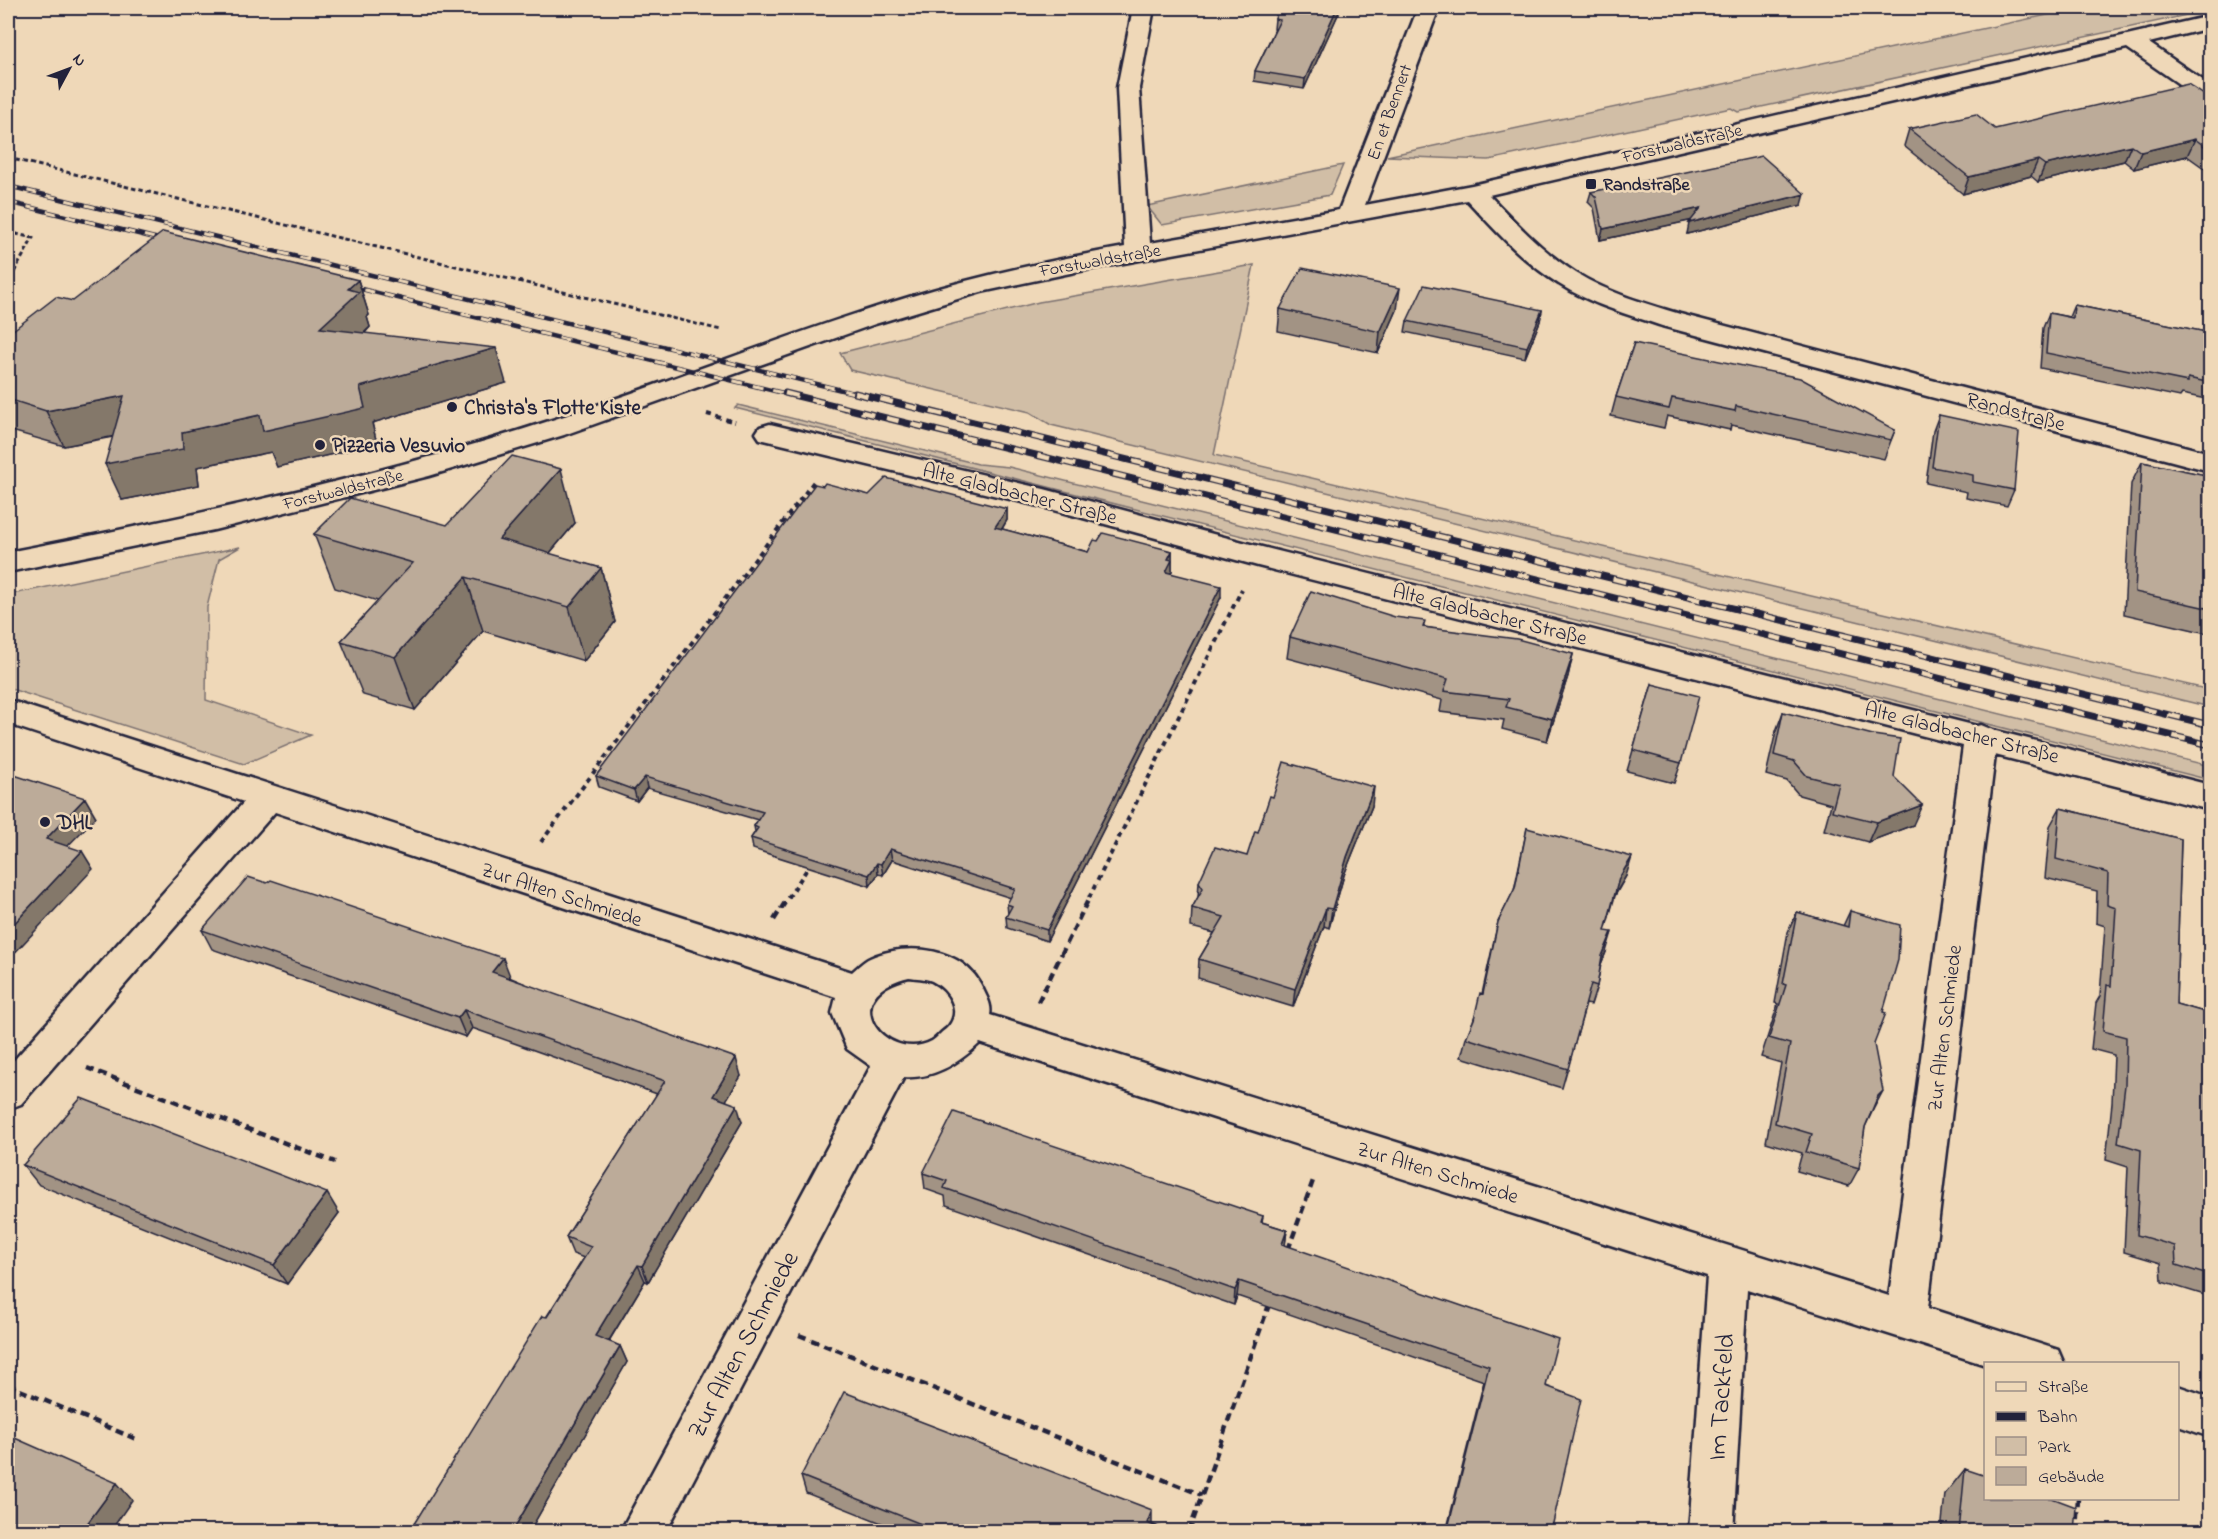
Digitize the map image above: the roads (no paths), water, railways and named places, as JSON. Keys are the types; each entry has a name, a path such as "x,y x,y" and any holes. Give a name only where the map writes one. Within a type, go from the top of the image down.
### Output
{"street":[{"path":"1138,253 1128,88 1143,8"},
{"name":"En et Bennert","path":"1349,216 1428,8"},
{"name":"Forstwaldstraße","path":"8,562 136,538 404,474 550,431 652,397 880,313 975,286 1044,270 1472,192 2211,22"},
{"path":"2131,40 2211,95"},
{"name":"Randstraße","path":"1472,192 1530,250 1569,279 1616,302 1671,320 2211,462"},
{"name":"Alte Gladbacher Straße","path":"770,433 1044,498 1258,556 2211,797"},
{"name":"Zur Alten Schmiede","path":"8,712 857,989"},
{"name":"Zur Alten Schmiede","path":"1906,1320 1981,737"},
{"path":"8,1093 267,798"},
{"path":"909,962 939,967 963,984 973,1008 970,1024 967,1032 944,1053 914,1062 893,1061 860,1038 850,1013 857,989 881,969 909,962"},
{"name":"Zur Alten Schmiede","path":"970,1024 2037,1362"},
{"name":"Zur Alten Schmiede","path":"642,1532 893,1061"},
{"name":"Im Tackfeld","path":"1711,1532 1728,1263"},
{"path":"2179,1406 2211,1417"}],"railway":[{"path":"8,186 862,395"},
{"path":"8,202 171,242"},
{"path":"345,285 791,395"},
{"path":"785,393 2210,745"},
{"path":"855,393 2210,725"}],"place":[{"name":"Randstraße","path":"1591,184"},
{"name":"Christa's Flotte Kiste","path":"452,407"},
{"name":"Pizzeria Vesuvio","path":"320,445"},
{"name":"DHL","path":"45,822"}]}
